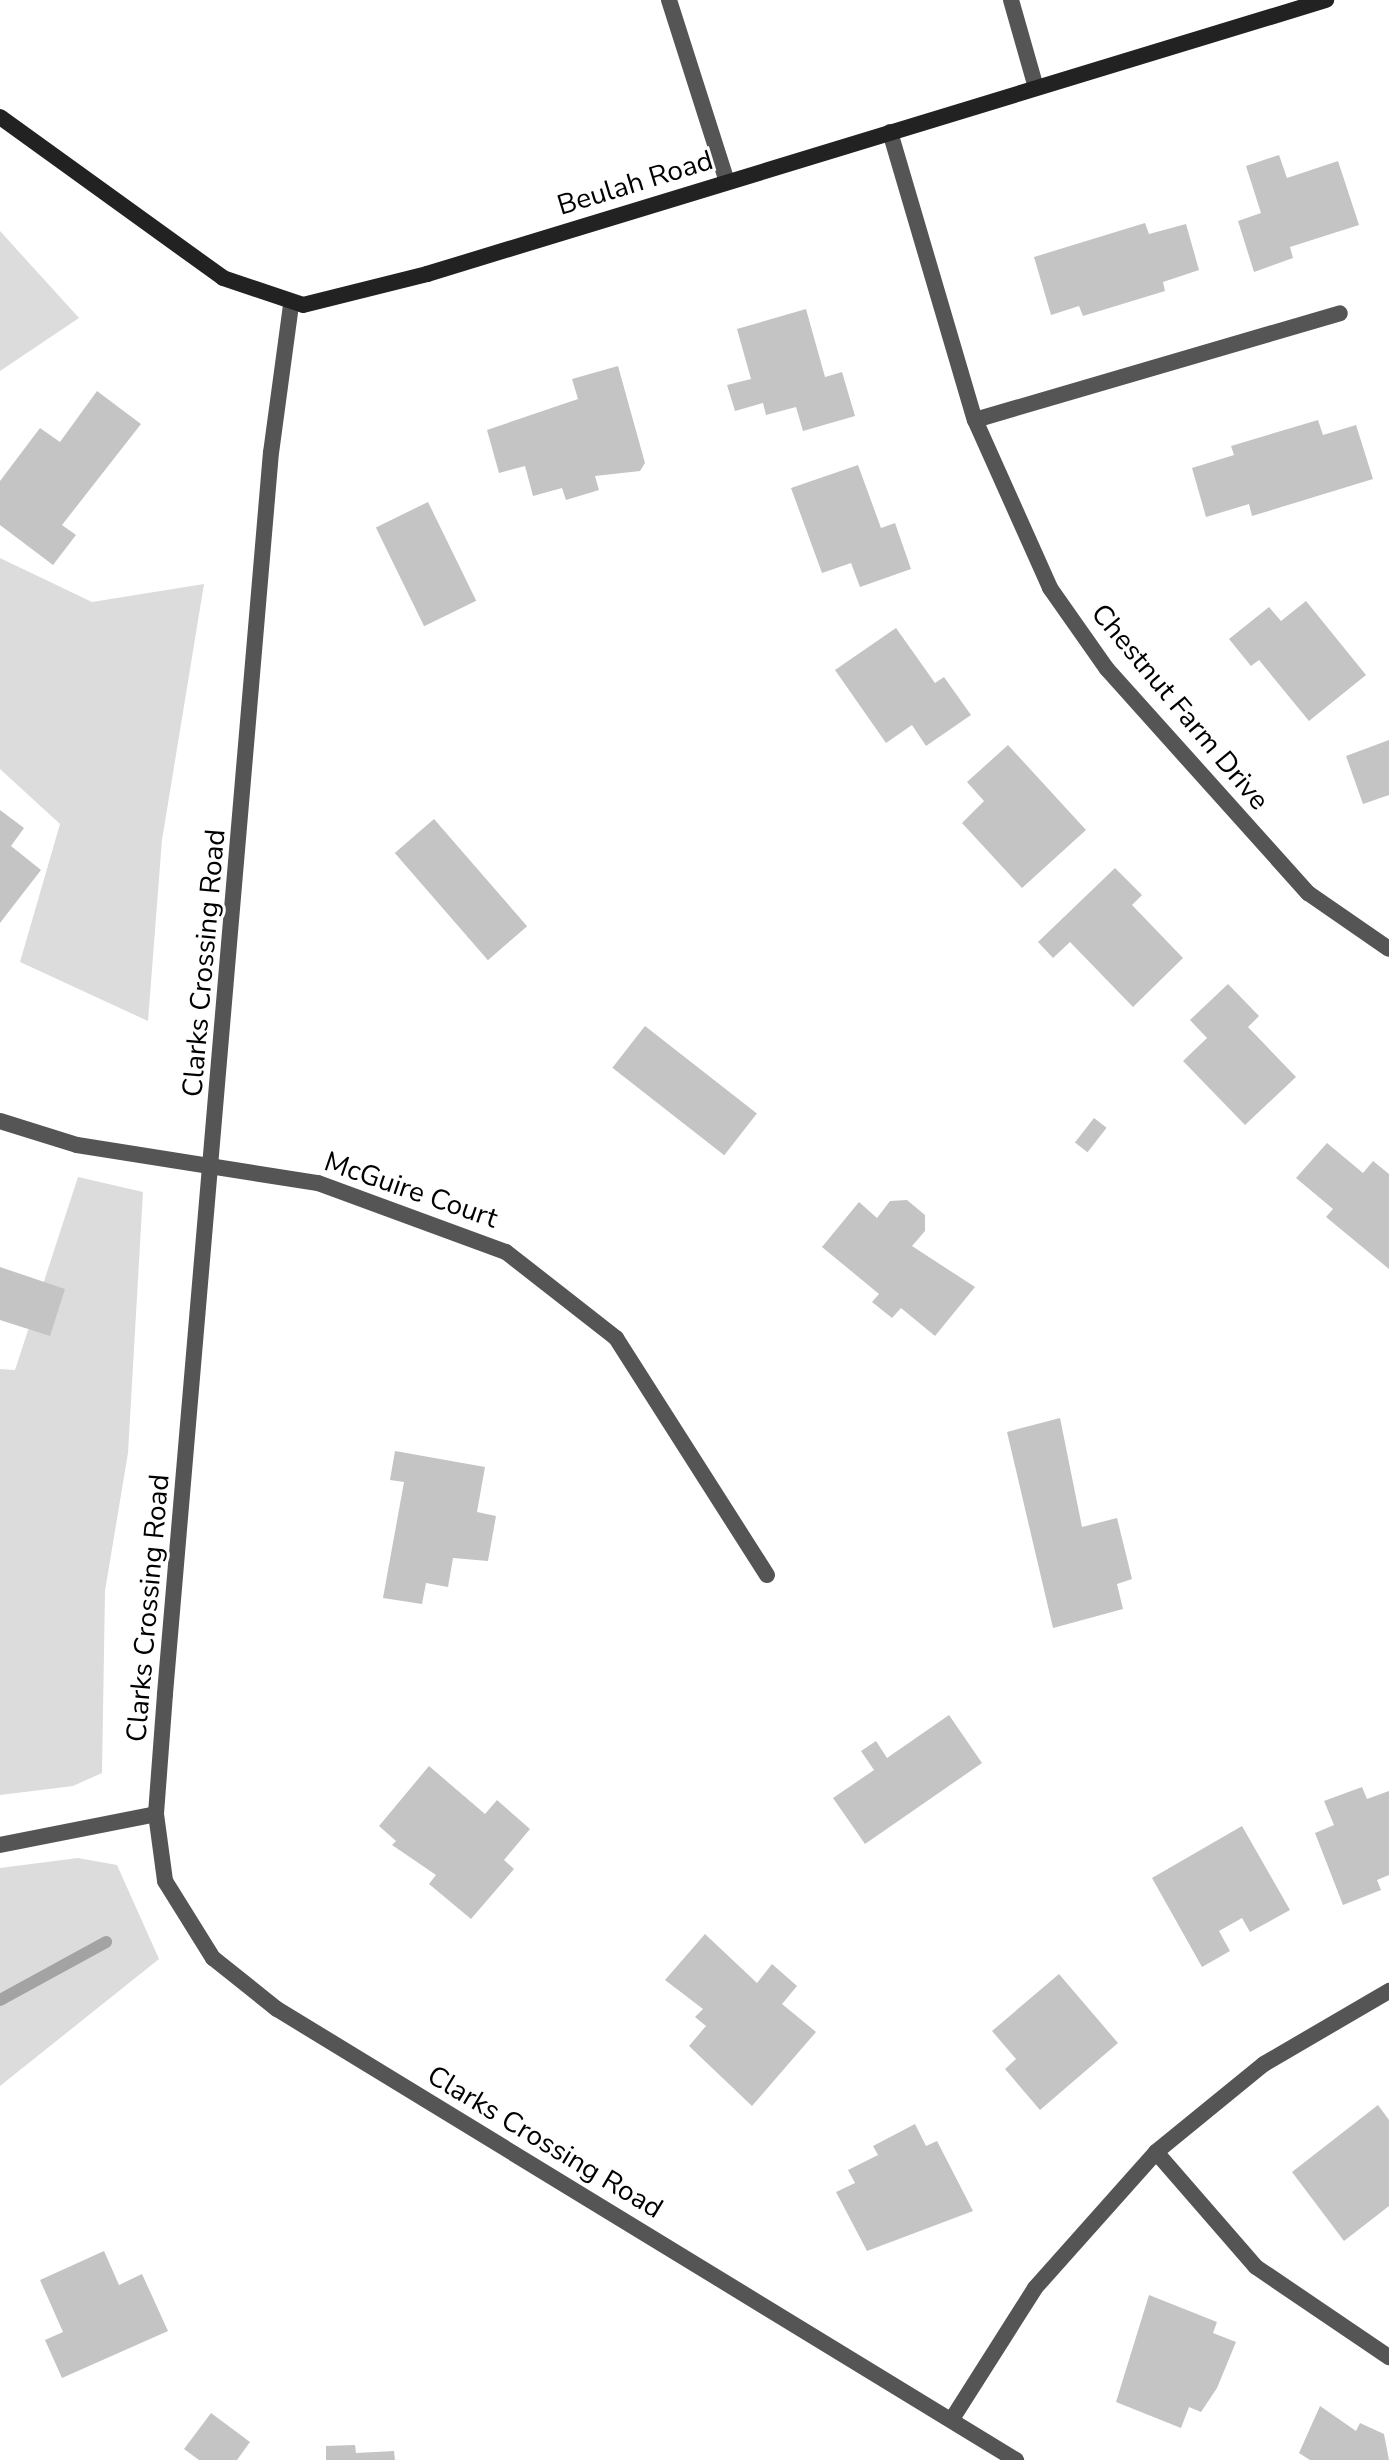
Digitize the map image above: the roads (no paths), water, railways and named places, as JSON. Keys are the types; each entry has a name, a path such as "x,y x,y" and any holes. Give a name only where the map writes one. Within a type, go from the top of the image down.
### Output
{"main road":[{"name":"Beulah Road","path":"291,305 371,290 1326,0"},
{"path":"0,117 196,261 291,305"}],"street":[{"path":"669,0 727,182"},
{"path":"1011,0 1036,88"},
{"name":"Chestnut Farm Drive","path":"890,132 975,420 1050,588 1107,669 1308,893 1389,949"},
{"name":"Clarks Crossing Road","path":"291,305 270,467 156,1814 176,1909 213,1958 256,1994 1016,2460"},
{"path":"975,420 1340,313"},
{"name":"McGuire Court","path":"0,1121 77,1145 213,1166 369,1197 487,1242 534,1270 601,1324 636,1364 767,1575"},
{"path":"0,1845 156,1814"},
{"path":"952,2419 1035,2288 1156,2152 1264,2064 1389,1991"},
{"path":"1156,2152 1256,2267 1389,2357"}],"waterway":[{"path":"0,2000 106,1942"}]}
